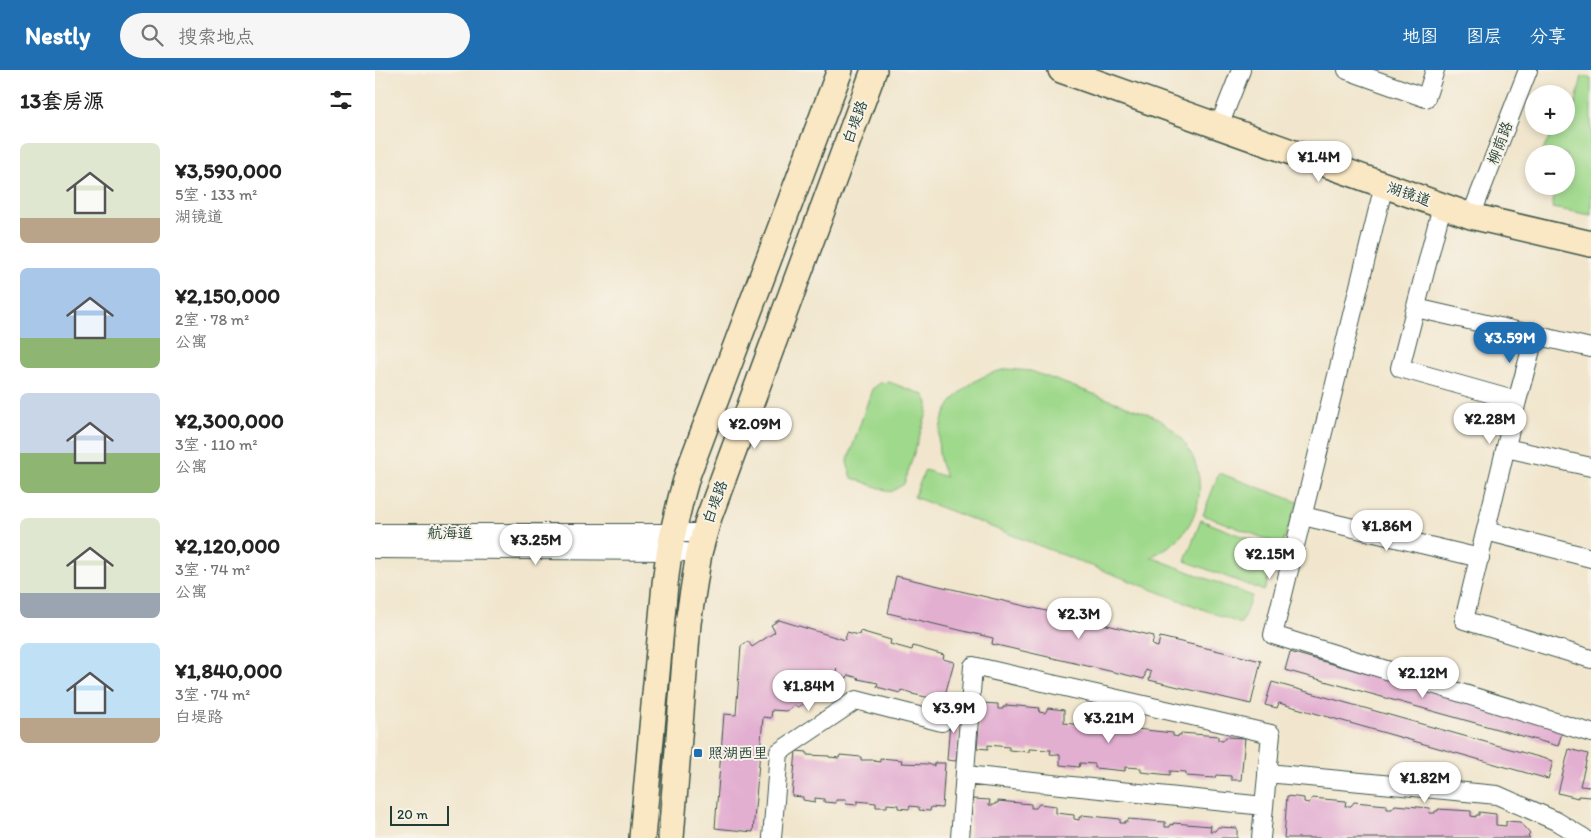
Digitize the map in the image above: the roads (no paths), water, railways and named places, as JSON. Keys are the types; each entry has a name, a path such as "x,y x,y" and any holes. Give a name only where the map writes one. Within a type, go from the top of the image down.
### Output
{"main road":[{"path":"642,838 670,542 677,509 688,473 840,70"},
{"name":"白堤路","path":"671,838 688,623 701,543 875,70"},
{"name":"湖镜道","path":"1063,70 1471,216 1591,244"}],"street":[{"path":"1219,126 1241,70"},
{"path":"1347,70 1426,98 1435,70"},
{"name":"柳荫路","path":"1471,216 1528,70"},
{"path":"1384,185 1273,635 1591,733"},
{"path":"1442,206 1400,368 1517,401"},
{"path":"1416,308 1591,348"},
{"path":"1535,335 1517,401 1465,620 1591,659"},
{"path":"1506,448 1591,468"},
{"path":"1303,516 1480,558"},
{"path":"1486,532 1591,558"},
{"name":"航海道","path":"375,533 701,543"},
{"name":"航海道","path":"375,549 670,542"},
{"path":"960,838 973,666 1271,734 1261,838"},
{"path":"772,838 779,752 856,700 942,722"},
{"path":"1267,773 1497,795 1556,820 1584,838"},
{"path":"965,775 1264,806"}],"place":[{"name":"照湖西里","path":"698,753"}]}
